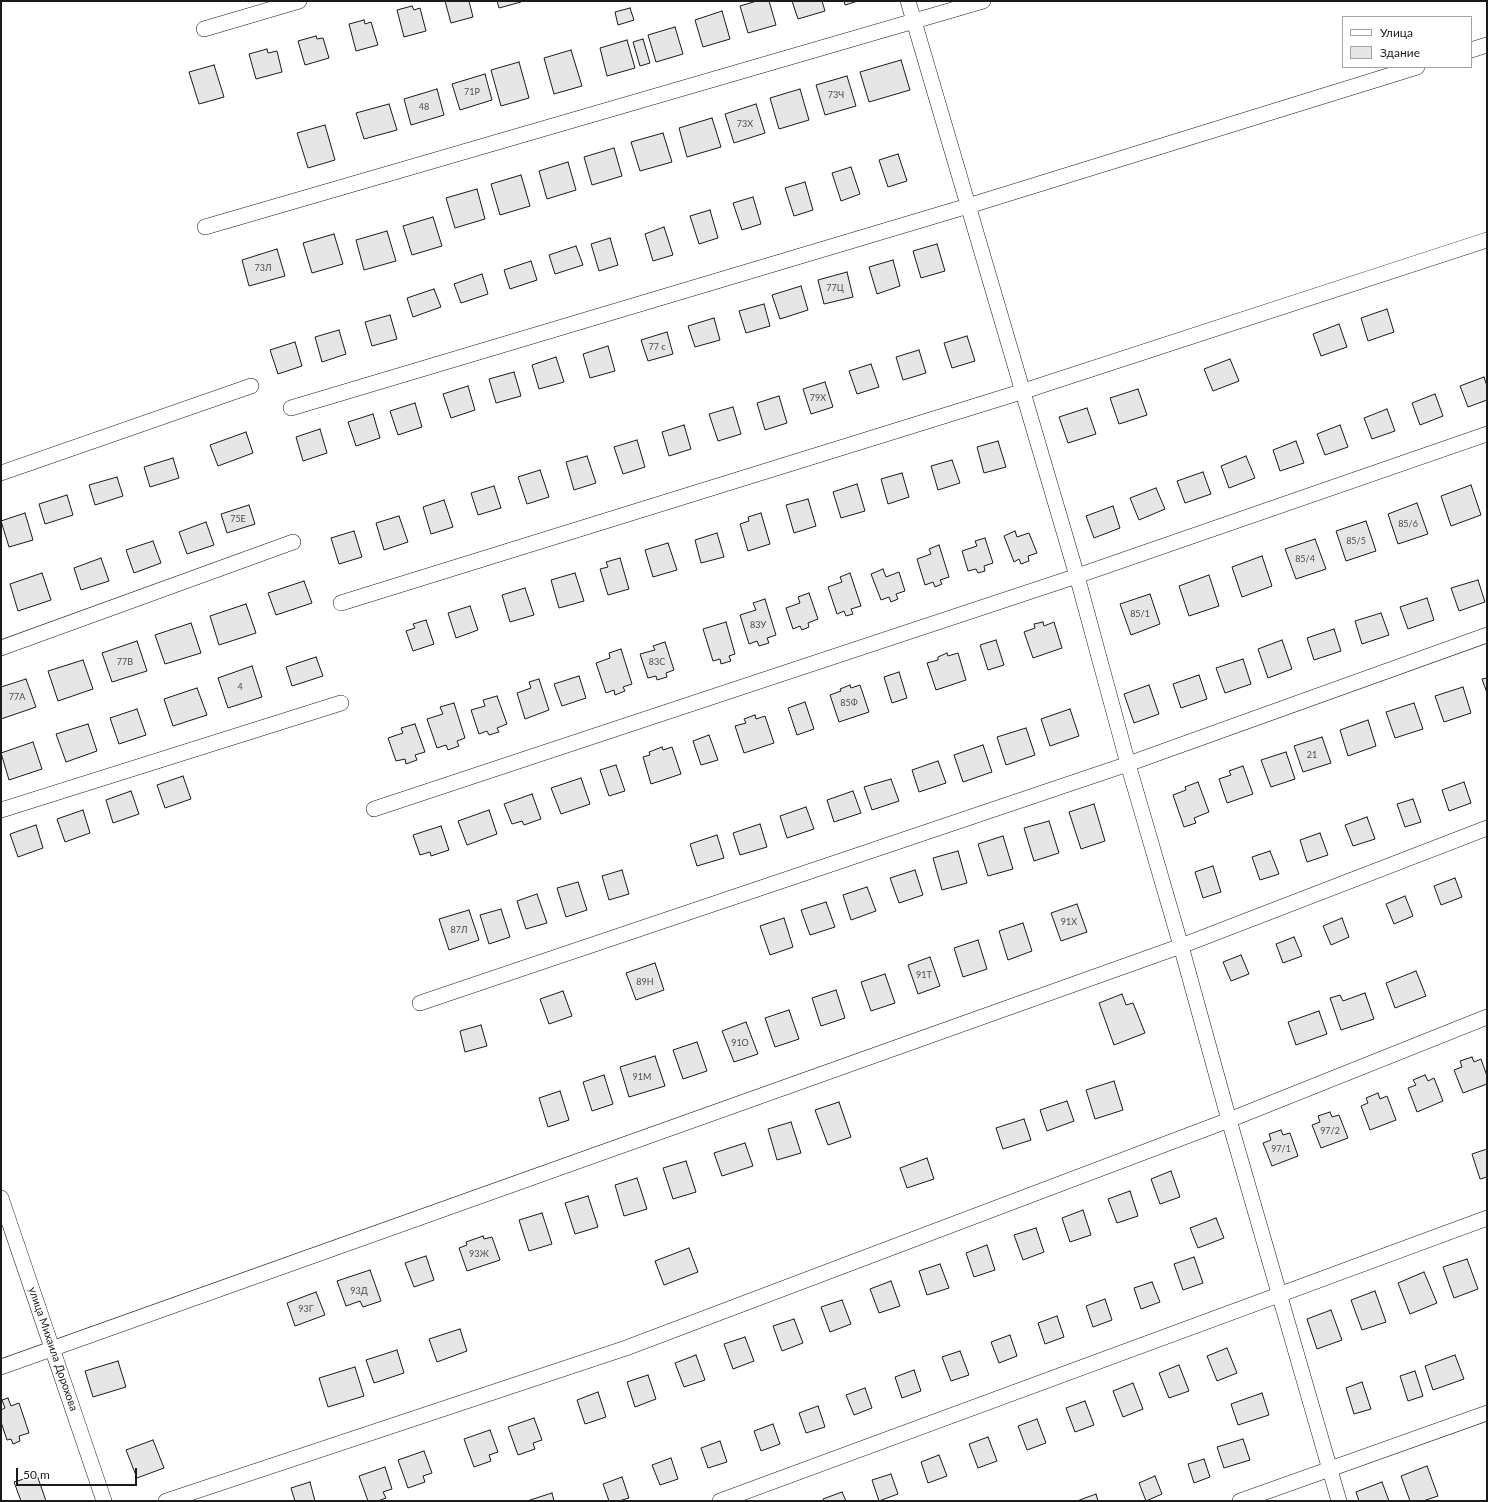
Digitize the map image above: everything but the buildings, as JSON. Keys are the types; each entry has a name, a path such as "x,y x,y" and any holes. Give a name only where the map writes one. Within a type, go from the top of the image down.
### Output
{"street":[{"path":"204,29 299,1"},
{"path":"908,1 1078,576 1128,764 1339,1501"},
{"path":"205,227 983,1"},
{"path":"1472,50 1487,45"},
{"path":"291,408 968,206 1414,68"},
{"path":"341,603 1024,391 1487,240"},
{"path":"1,473 251,386"},
{"path":"374,809 1078,576 1487,434"},
{"path":"1,648 293,542"},
{"path":"420,1003 1128,764 1487,636"},
{"path":"1,810 341,703"},
{"path":"1,1367 1181,946 1487,828"},
{"path":"166,1501 626,1348 1229,1120 1487,1017"},
{"name":"улица Михаила Дорохова","path":"1,1198 104,1501"},
{"path":"720,1501 1487,1218"},
{"path":"1240,1501 1487,1413"}]}
